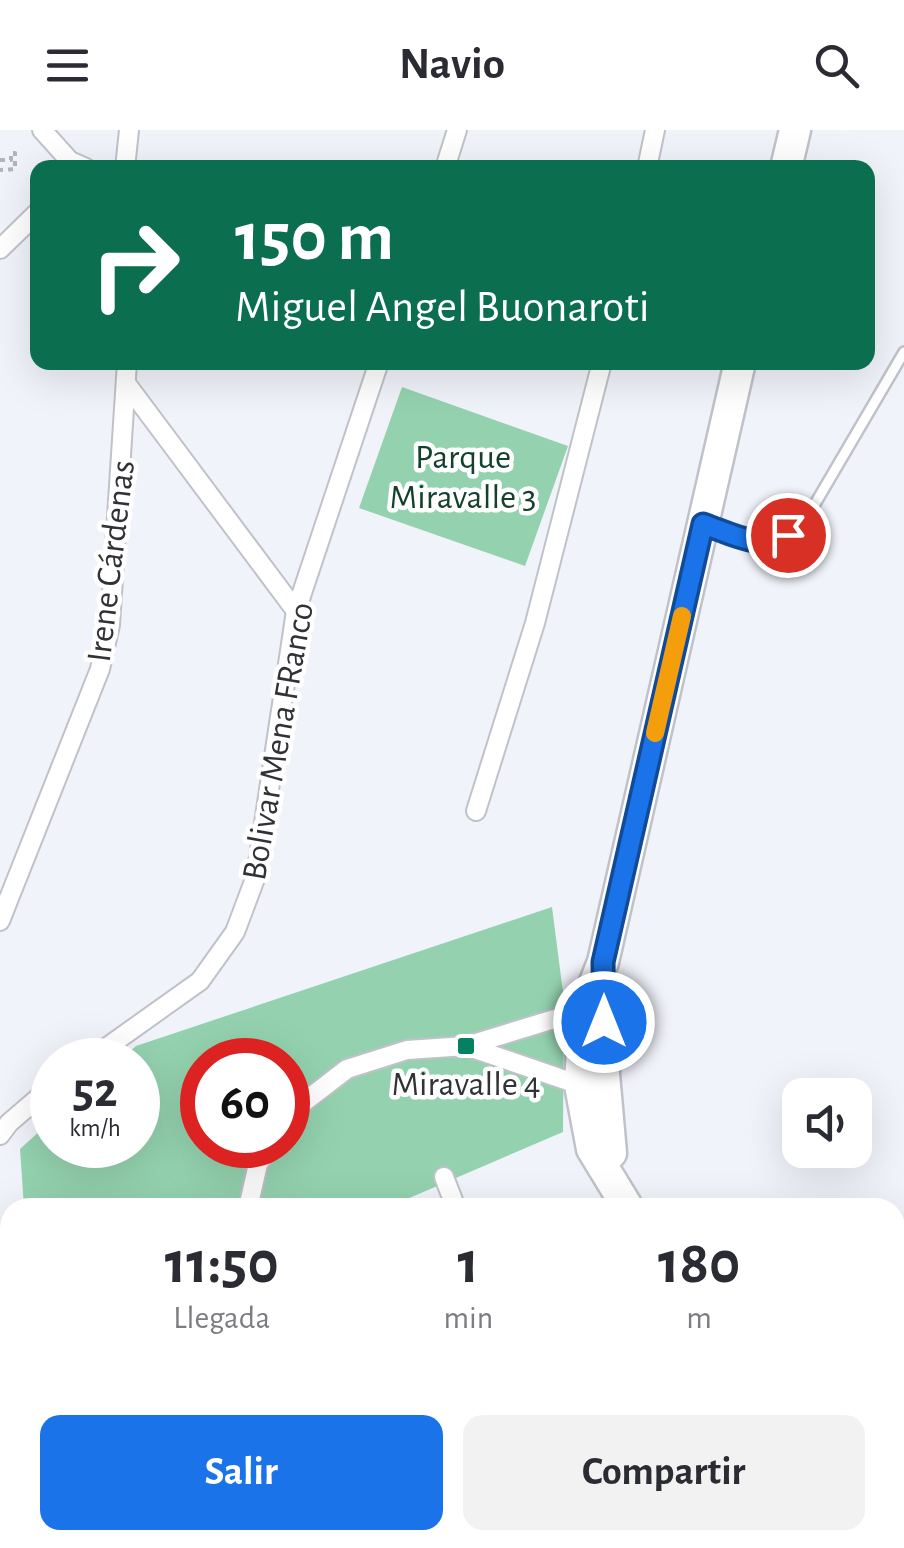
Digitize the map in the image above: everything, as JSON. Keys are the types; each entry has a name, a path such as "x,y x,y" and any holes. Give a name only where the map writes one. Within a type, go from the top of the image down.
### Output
{"main road":[{"path":"788,160 795,130"},
{"path":"622,1198 592,1148 580,1086 584,1010 603,962 738,370"},
{"path":"603,962 604,1074 622,1198"}],"street":[{"path":"42,130 70,160"},
{"path":"126,160 130,130"},
{"path":"447,160 457,130"},
{"path":"648,160 655,130"},
{"path":"0,249 30,220"},
{"name":"Irene Cárdenas","path":"0,921 100,669 110,625 128,370"},
{"name":"Bolivar Mena FRanco","path":"120,1038 200,982 235,932 256,876 296,611 376,370"},
{"path":"476,811 536,624 600,370"},
{"path":"128,386 296,611"},
{"path":"310,1098 347,1069 407,1050 466,1046 584,1010"},
{"path":"466,1046 580,1086"},
{"path":"0,1136 30,1105"},
{"path":"250,1198 257,1168"},
{"path":"444,1177 452,1198"}],"lane":[{"path":"703,524 757,543 774,543 805,522 904,352"}],"path":[{"path":"0,160 11,160 15,152 15,169 0,170"}],"green space":[{"name":"Parque Miravalle 3","path":"402,387 568,446 525,566 359,508"},
{"path":"552,907 564,1000 563,1132 409,1198 23,1198 20,1149 30,1140 30,1168 160,1168 160,1038"}],"slow traffic":[{"path":"655,733 682,616"}],"place":[{"name":"Miravalle 4","path":"466,1046"}],"route":[{"path":"604,1022 603,962 703,524 757,543 774,543 788,535"}]}
